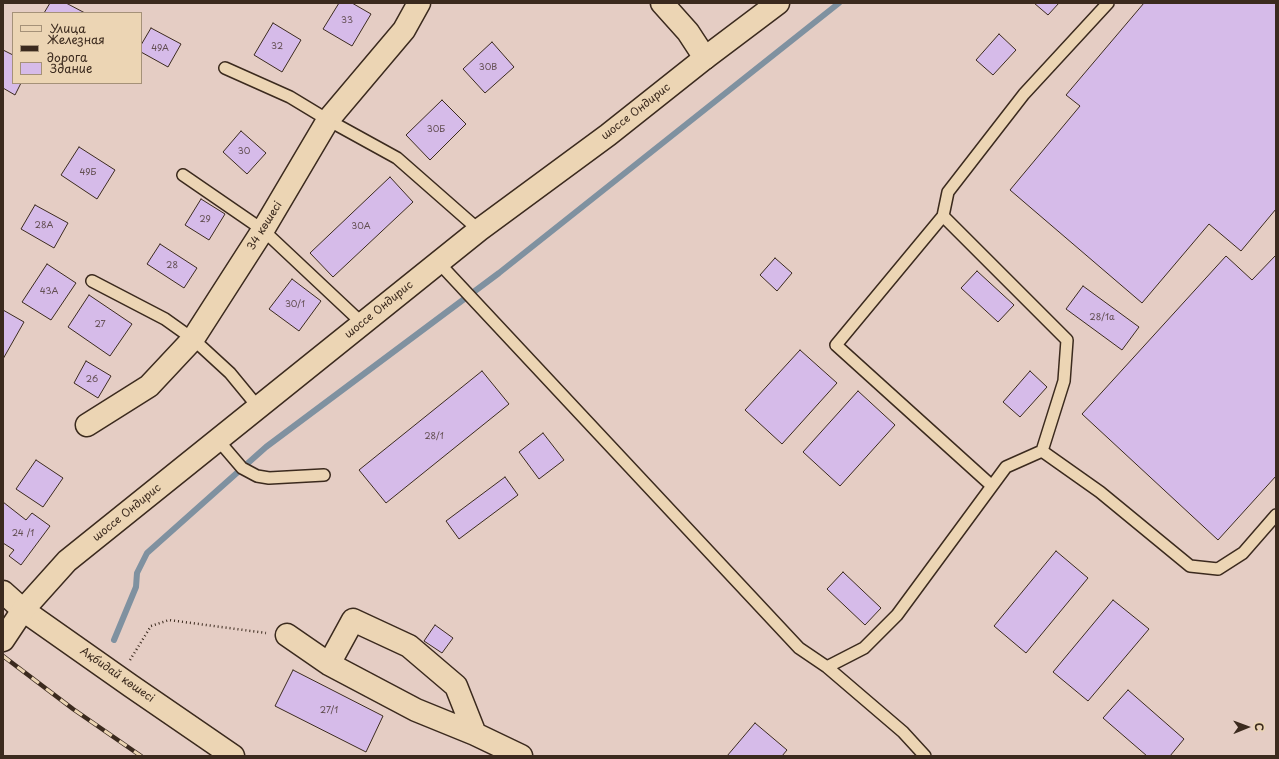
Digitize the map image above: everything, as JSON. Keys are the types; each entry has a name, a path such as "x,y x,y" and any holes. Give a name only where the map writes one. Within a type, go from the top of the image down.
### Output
{"street":[{"name":"34 көшесі","path":"87,425 149,386 192,339 264,230 328,120 404,30 419,3"},
{"path":"662,3 688,32 705,58"},
{"name":"шоссе Ондирис","path":"3,640 24,610 67,561 478,230 608,135 705,58 778,3"},
{"name":"Ақбидай көшесі","path":"3,592 24,610 233,756"},
{"path":"329,664 353,620 409,646 456,686 474,734"},
{"path":"287,635 329,664 416,710 474,734 521,756"}],"lane":[{"path":"992,486 836,345 943,216 948,192 1024,94 1108,3"},
{"path":"225,68 290,98 397,158 478,230"},
{"path":"183,175 264,230 362,323"},
{"path":"827,667 864,648 897,615 1006,467 1042,451 1064,381 1067,340 943,216"},
{"path":"438,262 799,648 827,667 904,732 925,756"},
{"path":"92,281 165,319 192,339 230,373 258,408"},
{"path":"218,440 242,468 257,476 269,478 324,475"},
{"path":"1042,451 1100,492 1190,566 1218,569 1243,553 1276,515"}],"path":[{"path":"120,678 151,626 169,620 287,635"}],"building":[{"path":"50,3 66,3 83,12 45,12"},
{"path":"339,3 352,3 371,14 352,46 323,29"},
{"path":"1034,3 1059,3 1048,15"},
{"path":"1144,3 1276,3 1276,209 1241,251 1209,224 1142,303 1010,190 1080,106 1066,95"},
{"path":"273,23 301,40 282,72 254,55"},
{"path":"151,28 181,44 168,67 142,53 142,43"},
{"path":"999,34 1016,50 993,75 976,60"},
{"path":"492,42 514,67 485,93 463,69"},
{"path":"3,50 12,54 12,84 20,84 15,95 3,88"},
{"path":"442,100 466,124 430,160 406,135"},
{"path":"241,131 266,153 247,174 223,152"},
{"path":"79,147 115,170 97,199 61,175"},
{"path":"390,177 413,202 333,277 310,253"},
{"path":"201,199 225,214 209,240 185,225"},
{"path":"35,205 68,223 54,248 21,229"},
{"path":"160,244 197,268 184,288 147,264"},
{"path":"1276,255 1276,476 1218,540 1082,414 1226,256 1252,280"},
{"path":"775,258 792,273 777,291 760,275"},
{"path":"47,264 76,283 51,320 22,302"},
{"path":"977,271 1014,305 998,322 961,288"},
{"path":"292,279 321,301 299,331 269,309"},
{"path":"1083,286 1139,327 1122,350 1066,309"},
{"path":"89,295 132,324 110,356 68,327"},
{"path":"3,310 24,322 3,359"},
{"path":"800,350 837,383 782,444 745,410"},
{"path":"86,361 111,376 98,398 74,383"},
{"path":"482,371 509,404 386,503 359,470"},
{"path":"1030,371 1047,387 1020,417 1003,402"},
{"path":"858,391 895,425 840,486 803,452"},
{"path":"543,433 564,460 539,479 519,452"},
{"path":"36,460 63,478 43,507 16,489"},
{"path":"505,477 518,495 459,539 446,521"},
{"path":"3,502 26,520 32,513 50,526 21,565 9,556 14,550 3,543"},
{"path":"1056,551 1088,578 1026,653 994,626"},
{"path":"843,572 881,608 865,625 827,589"},
{"path":"1113,600 1149,629 1088,701 1053,672"},
{"path":"435,625 453,638 442,653 424,641"},
{"path":"293,670 383,716 366,752 275,706"},
{"path":"1128,690 1184,739 1170,756 1147,756 1103,718"},
{"path":"755,723 787,750 782,756 727,756"}],"waterway":[{"path":"114,640 136,587 137,573 147,553 266,447 499,273 839,3"}],"railway":[{"path":"3,656 73,709 141,756"}]}
